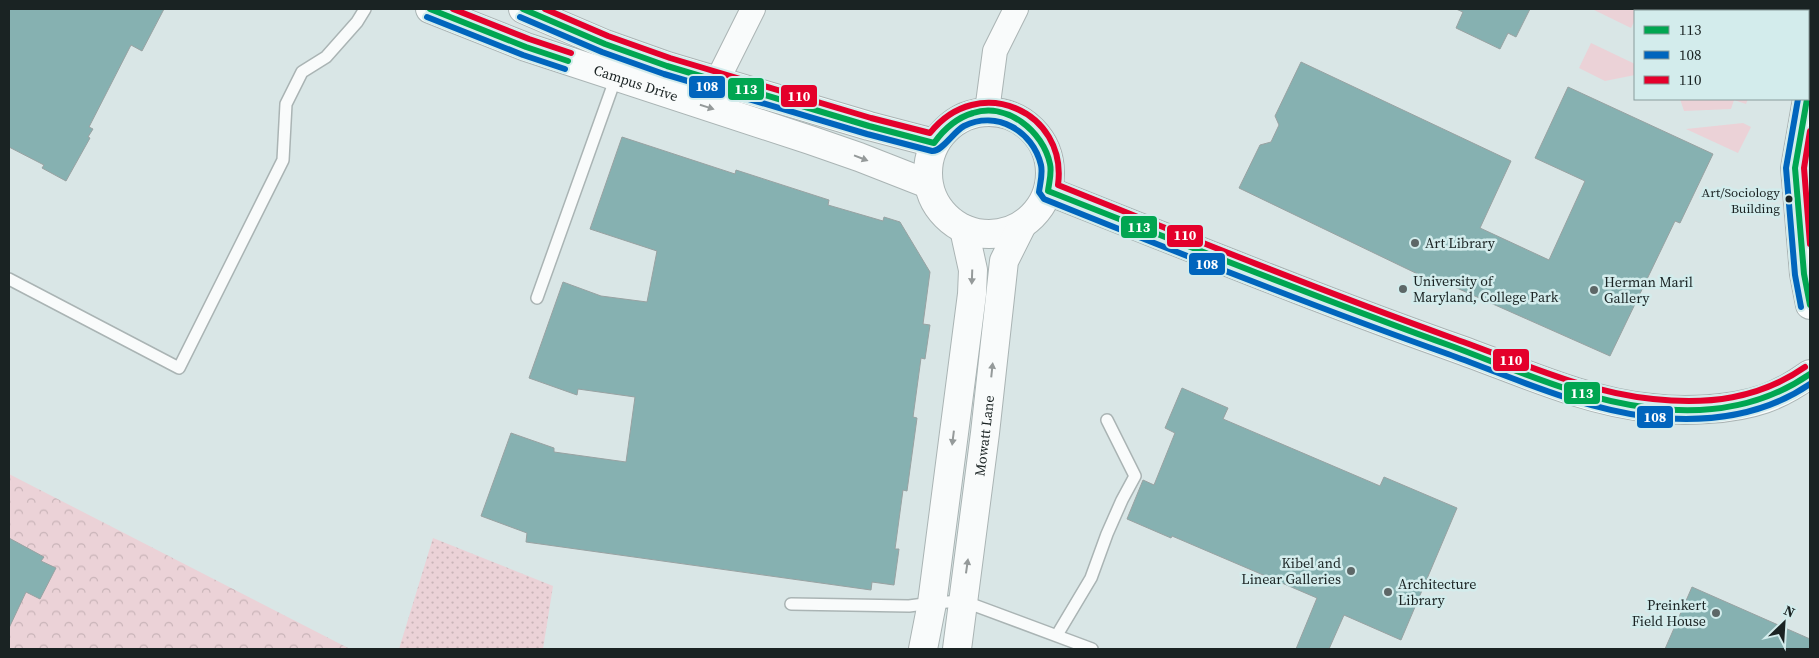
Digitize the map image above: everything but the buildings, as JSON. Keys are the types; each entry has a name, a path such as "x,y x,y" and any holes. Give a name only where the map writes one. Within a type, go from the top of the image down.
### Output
{"street":[{"name":"Campus Drive","path":"430,9 526,47 818,143 928,184"},
{"name":"Campus Drive","path":"523,9 604,44 717,81 869,126 934,143"},
{"path":"717,81 753,9"},
{"path":"987,111 995,51 1016,9"},
{"path":"1807,100 1796,168 1804,274 1810,305"},
{"path":"987,111 1007,114 1024,122 1042,141 1050,166 1048,192 1034,215 1022,225 1003,233 983,234 964,229 940,212 928,184 928,163 934,143 945,128 960,118 973,113 987,111"},
{"path":"1048,192 1397,327 1567,388 1624,404 1674,410 1696,410 1739,404 1762,399 1780,392 1810,374"},
{"name":"Mowatt Lane","path":"957,649 985,432 1004,261 1022,225"},
{"path":"924,649 932,603 972,294 973,270 964,229"}],"lane":[{"path":"9,279 180,368 283,160 286,104 302,72 326,57 357,22 365,9"},
{"path":"537,298 616,77"},
{"path":"1057,635 1091,578 1107,534 1135,476 1107,420"},
{"path":"791,604 909,606 963,602 1092,649"}],"green space":[{"path":"1592,9 1641,9 1634,10 1634,22 1631,28"},
{"path":"1757,9 1810,9 1809,14 1809,10"},
{"path":"1591,43 1634,64 1634,75 1605,81 1579,68"},
{"path":"1680,100 1734,100 1731,109 1684,111"},
{"path":"1734,100 1748,100 1746,104"},
{"path":"1743,123 1751,127 1738,153 1686,129"},
{"path":"9,474 350,649 9,649"},
{"path":"433,538 553,586 543,649 399,649"}],"transit line":[{"name":"113","path":"430,9 526,47 568,61"},
{"name":"110","path":"453,9 529,39 571,53"},
{"name":"113","path":"523,9 605,44 667,66 869,126 934,143 951,125 967,115 986,111 1010,116 1032,130 1046,152 1051,167 1048,191 1301,290 1575,392 1651,408 1672,410 1714,409 1754,401 1792,385 1810,374"},
{"name":"110","path":"545,9 608,36 670,58 871,118 930,133 950,115 972,105 994,103 1016,108 1035,120 1049,137 1057,159 1058,185 1355,302 1577,383 1602,390 1653,399 1673,401 1713,400 1751,393 1788,378 1805,367"},
{"name":"108","path":"427,17 523,55 565,69"},
{"name":"108","path":"520,17 602,52 664,74 867,134 932,151 944,145 964,126 976,122 1001,122 1022,134 1037,153 1042,168 1039,192 1044,199 1346,317 1547,391 1598,407 1650,417 1671,419 1713,418 1733,415 1773,403 1792,395 1810,384"},
{"name":"108","path":"1798,100 1786,168 1795,275 1801,307"},
{"name":"113","path":"1807,100 1795,168 1804,274 1810,305"},
{"name":"110","path":"1810,131 1804,168 1810,244"}],"place":[{"name":"Art/Sociology Building","path":"1789,199"},
{"name":"Art Library","path":"1415,243"},
{"name":"University of Maryland, College Park","path":"1403,289"},
{"name":"Herman Maril Gallery","path":"1594,290"},
{"name":"Kibel and Linear Galleries","path":"1351,571"},
{"name":"Architecture Library","path":"1388,592"},
{"name":"Preinkert Field House","path":"1716,613"}]}
